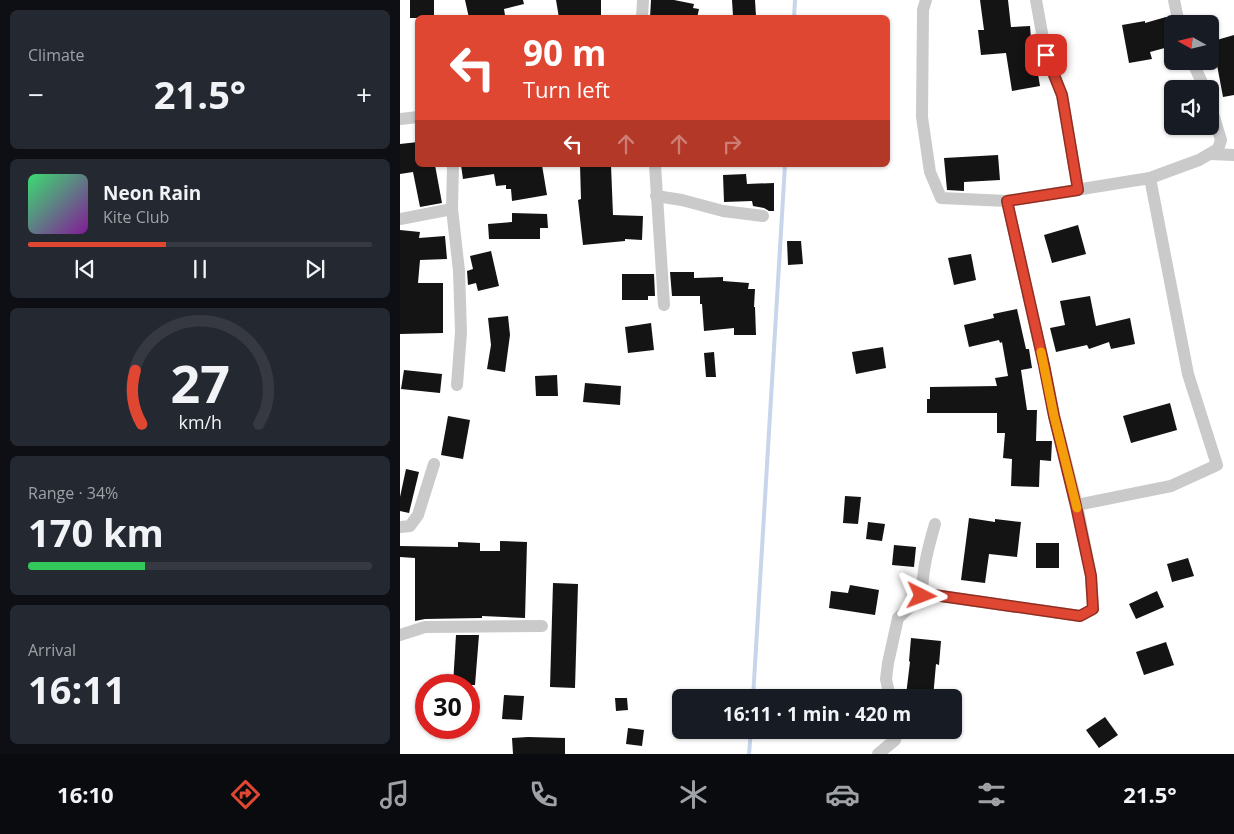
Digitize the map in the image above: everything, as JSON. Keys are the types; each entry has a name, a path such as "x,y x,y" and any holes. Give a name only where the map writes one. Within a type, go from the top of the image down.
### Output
{"street":[{"path":"642,15 643,0"},
{"path":"926,0 923,10 922,117 930,172 941,198 1007,201 1150,178 1198,160 1218,149 1221,140 1219,133"},
{"path":"1036,0 1046,55 1062,95 1078,190"},
{"path":"1174,0 1177,15"},
{"path":"400,119 415,117"},
{"path":"1210,154 1234,156"},
{"path":"453,167 452,209 458,270 460,323 457,385"},
{"path":"654,167 664,305"},
{"path":"1076,506 1171,486 1217,465 1188,374 1150,178"},
{"path":"656,196 682,200 723,211 763,216"},
{"path":"888,689 886,678 898,618 922,596 934,595 1080,616 1093,609 1091,576 1007,201"},
{"path":"400,219 452,209"},
{"path":"400,527 410,526 418,515 434,464"},
{"path":"922,596 924,572 935,524"},
{"path":"400,635 426,627 542,626"},
{"path":"878,754 895,739"}],"building":[{"path":"410,0 434,0 434,15 415,15 415,18 410,18"},
{"path":"465,0 523,0 524,4 504,9 505,15 468,15"},
{"path":"556,0 601,0 601,15 558,15"},
{"path":"651,0 674,0 694,4 693,8 699,9 698,15 650,15"},
{"path":"732,0 755,0 756,15 733,15"},
{"path":"980,0 1008,0 1011,27 1030,26 1033,63 1036,62 1040,86 1012,91 1006,53 981,55 978,30 984,30"},
{"path":"1164,18 1164,48 1150,52 1152,59 1129,63 1122,25 1145,21 1145,23"},
{"path":"1234,35 1234,95 1223,97 1218,70 1219,39"},
{"path":"415,142 415,167 435,167 442,203 420,207 413,172 400,174 400,144"},
{"path":"998,155 1000,180 964,182 964,191 947,190 944,158"},
{"path":"461,167 542,167 547,195 512,201 511,189 506,189 506,185 496,186 494,174 463,179"},
{"path":"580,167 611,167 613,215 643,216 642,240 625,239 625,241 583,245 578,200 581,199"},
{"path":"746,174 747,184 774,183 774,211 753,206 752,201 724,202 723,175"},
{"path":"512,213 547,214 548,228 540,228 540,239 489,239 488,224 512,222"},
{"path":"1078,225 1086,254 1052,263 1044,235"},
{"path":"400,230 420,232 419,238 445,236 447,259 420,260 418,283 443,283 443,333 400,334"},
{"path":"787,241 801,241 803,264 788,265"},
{"path":"491,251 499,286 478,291 476,283 468,285 467,271 473,269 470,256"},
{"path":"971,254 976,280 954,285 948,258"},
{"path":"670,272 694,272 694,278 723,277 723,281 749,283 748,289 755,289 756,335 734,335 734,328 704,331 700,296 672,296"},
{"path":"622,274 654,274 655,296 648,296 648,300 622,300"},
{"path":"1090,296 1096,326 1130,318 1135,344 1111,349 1109,342 1089,349 1087,345 1056,352 1050,328 1065,325 1060,301"},
{"path":"1017,309 1026,349 1029,349 1032,368 1021,370 1027,410 1037,410 1036,441 1052,441 1051,461 1040,460 1039,487 1011,486 1012,459 1003,458 1005,433 997,433 997,413 927,413 927,399 930,399 930,387 997,386 995,378 1008,376 1002,342 1000,343 999,340 969,347 964,325 994,318 993,314"},
{"path":"508,316 510,335 505,372 487,369 491,345 488,318"},
{"path":"651,323 654,350 628,353 625,327"},
{"path":"883,347 886,368 856,374 852,352"},
{"path":"714,352 716,377 706,377 704,353"},
{"path":"404,370 442,374 440,393 401,389"},
{"path":"557,375 558,396 536,396 535,376"},
{"path":"585,383 621,386 620,405 583,402"},
{"path":"1170,403 1177,430 1131,443 1123,416"},
{"path":"448,416 470,420 463,459 441,455"},
{"path":"406,469 419,472 409,513 400,511 400,497"},
{"path":"845,496 861,497 858,524 843,523"},
{"path":"969,518 995,522 995,519 1021,522 1017,557 989,554 985,583 961,580"},
{"path":"868,522 885,524 882,541 866,539"},
{"path":"500,541 527,542 525,618 482,616 482,618 425,619 415,621 415,558 400,557 400,546 458,547 458,542 480,543 480,551 500,551"},
{"path":"1036,543 1059,543 1059,568 1036,568"},
{"path":"894,545 916,547 914,567 892,565"},
{"path":"1188,558 1194,576 1172,582 1167,564"},
{"path":"553,583 578,584 575,688 550,687"},
{"path":"850,585 879,590 875,615 829,608 831,591 848,593"},
{"path":"1157,591 1164,607 1136,619 1129,604"},
{"path":"456,635 479,635 476,674 454,674"},
{"path":"911,638 941,641 939,665 936,664 934,689 907,689"},
{"path":"1166,642 1174,665 1144,675 1136,652"},
{"path":"504,695 524,696 522,720 502,719"},
{"path":"615,698 627,698 628,710 616,711"},
{"path":"1105,717 1118,735 1099,748 1086,730"},
{"path":"628,728 644,730 642,746 626,744"},
{"path":"512,738 565,738 565,754 513,754"}],"waterway":[{"path":"794,15 795,0"},
{"path":"754,689 785,167"},
{"path":"749,754 750,739"}],"slow traffic":[{"path":"1041,352 1054,416 1077,508"}],"route":[{"path":"922,596 934,595 1080,616 1093,609 1091,576 1007,201 1078,190 1062,95 1046,55"}]}
